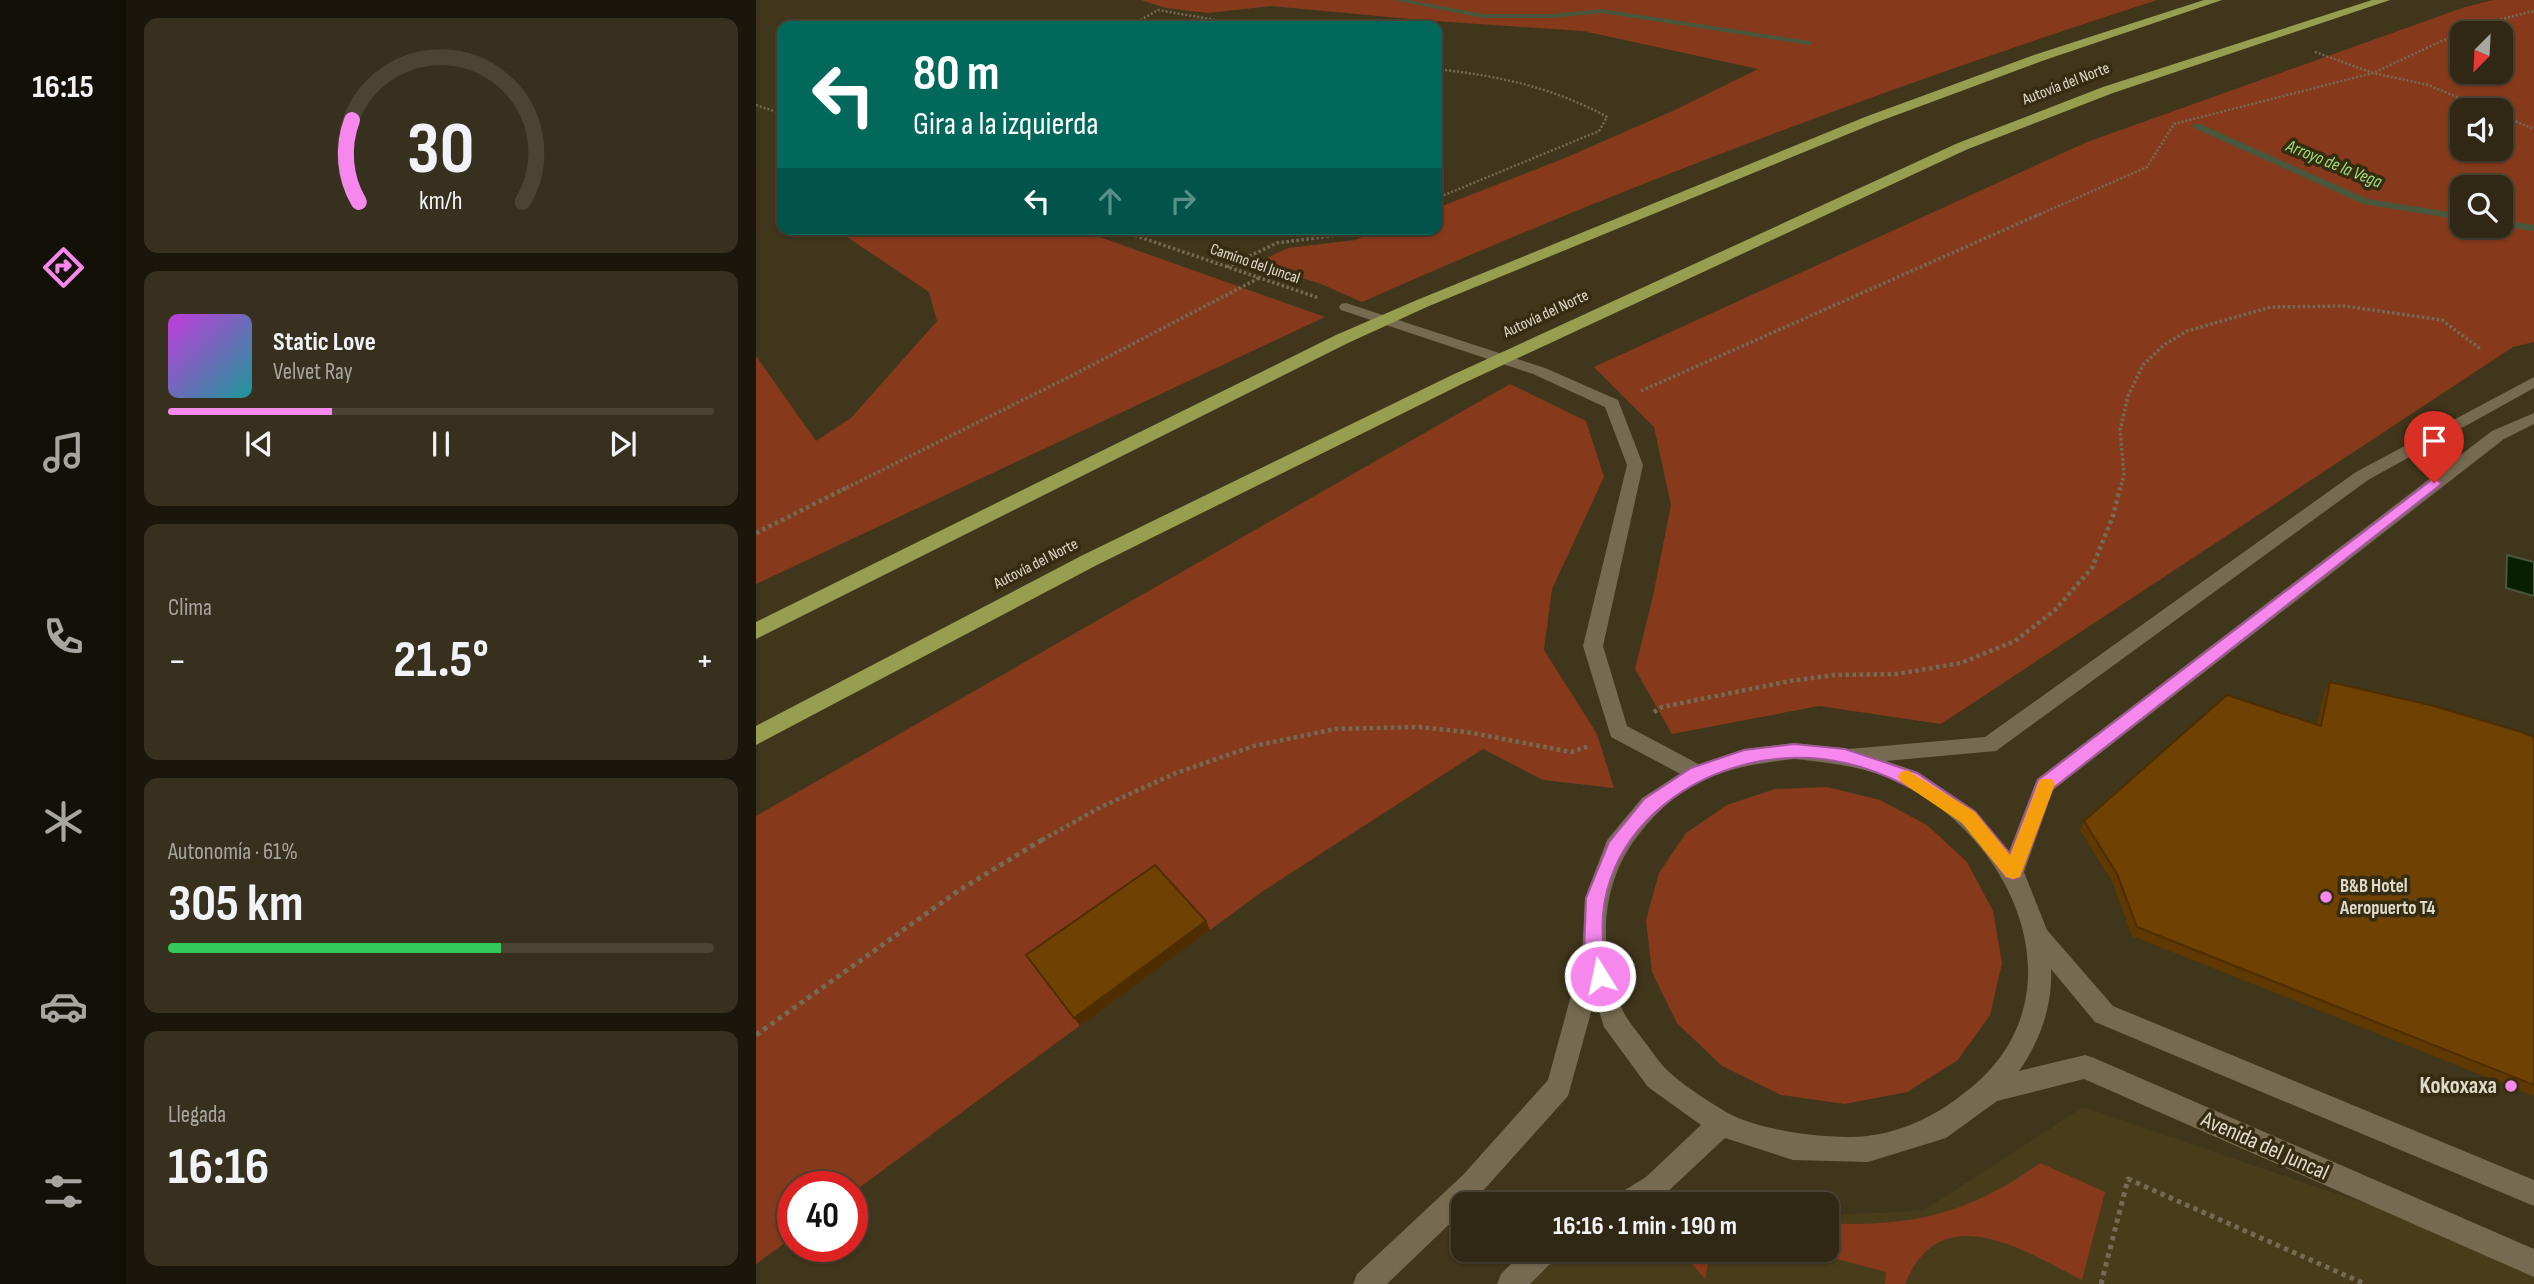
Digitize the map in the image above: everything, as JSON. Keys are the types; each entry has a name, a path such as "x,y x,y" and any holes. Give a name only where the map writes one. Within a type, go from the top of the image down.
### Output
{"highway":[{"name":"Autovía del Norte","path":"756,631 1342,339 1423,303 1870,120 2038,58 2216,0"},
{"name":"Autovía del Norte","path":"756,736 1088,561 1456,380 1963,146 2108,90 2384,0"}],"street":[{"path":"1346,307 1539,371 1612,404 1635,465 1593,646 1618,731 1697,773"},
{"path":"1367,1284 1472,1184 1559,1087 1594,954 1596,898 1615,848 1650,804 1697,773 1744,757 1794,751 1845,756 1989,745 2362,476 2534,382"},
{"path":"2013,872 2044,785 2498,435 2534,418"},
{"path":"1845,756 1910,778 1968,817 2013,872 2038,936 2104,1014 2534,1193"},
{"path":"1594,954 1613,1019 1657,1079 1721,1124 1793,1147 1868,1149 1937,1129 1991,1090 2024,1043 2040,990 2038,936"},
{"name":"Avenida del Juncal","path":"1991,1090 2085,1067 2534,1263"},
{"path":"1645,1192 1721,1124"},
{"path":"1511,1284 1532,1262"}],"path":[{"path":"1139,21 1158,10 1221,21"},
{"path":"1612,404 2147,167 2174,124 2372,73 2474,26 2534,11"},
{"path":"2311,51 2372,73 2428,85 2459,98"},
{"path":"1442,70 1513,79 1547,87 1580,101 1607,117 1599,131 1442,196"},
{"path":"756,105 777,112"},
{"path":"2513,120 2534,129"},
{"name":"Camino del Juncal","path":"1133,235 1346,307"},
{"path":"1227,268 1277,243 1338,235"},
{"path":"756,533 1049,387 1259,278"},
{"path":"756,1035 944,902 1055,830 1130,794 1219,757 1270,742 1337,729 1413,728 1466,732 1529,746 1577,752 1662,708 1790,681 1835,675 1897,674 1961,663 2015,641 2054,610 2092,568 2113,516 2124,474 2120,430 2128,396 2143,365 2164,345 2188,331 2271,307 2344,306 2442,320 2482,350"},
{"path":"2101,1284 2128,1179 2365,1284"}],"shaded area":[{"path":"1141,0 2157,0 1955,68 1755,140 1362,302 1321,284 1256,263 1288,248 1355,240 1367,235 1442,235 1442,206 1565,158 1677,109 1758,69 1583,31 1271,6 1208,13 1166,8"},
{"path":"2493,0 2534,0 2534,342 2513,347 1941,724 1819,706 1672,734 1635,669 1671,505 1654,427 1594,367 2087,142 2465,7"},
{"path":"844,235 1094,235 1325,317 756,584 756,356 816,441 851,418 937,321 929,292"},
{"path":"1510,384 1586,421 1604,477 1552,589 1544,650 1597,734 1614,788 1543,780 1483,749 1263,891 868,1181 868,1171 777,1171 777,1249 756,1264 756,816"},
{"path":"2507,555 2534,562 2534,596 2506,588"},
{"path":"1827,787 1880,800 1927,825 1967,862 1993,911 2002,963 1990,1015 1958,1060 1907,1092 1845,1104 1781,1095 1722,1066 1677,1023 1652,972 1646,920 1659,873 1686,833 1727,805 1775,789"},
{"path":"2083,1107 2518,1256 2534,1263 2534,1284 1511,1284 1532,1262 1839,1262 1839,1214 1923,1211"},
{"path":"2040,1163 2105,1192 2082,1280 2011,1245 1986,1238 1962,1236 1940,1242 1921,1257 1905,1284 1885,1284 1886,1272 1839,1260 1839,1223 1886,1223 1939,1214 1990,1194"},
{"path":"1690,1262 1709,1262 1705,1279"}],"building":[{"name":"B&B Hotel Aeropuerto T4","path":"2330,682 2434,706 2534,737 2534,1085 2137,927 2117,874 2084,821 2227,695 2321,726"},
{"path":"1155,865 1206,921 1074,1018 1026,955"}],"waterway":[{"name":"Arroyo de la Vega","path":"1397,0 1483,16 1552,16 1602,11 1809,43"},
{"name":"Arroyo de la Vega","path":"2197,126 2366,202 2450,215"},
{"name":"Arroyo de la Vega","path":"2513,225 2534,228"}],"slow traffic":[{"path":"1907,777 1968,817 2013,872 2046,784"}],"place":[{"name":"B&B Hotel Aeropuerto T4","path":"2326,897"},
{"name":"Kokoxaxa","path":"2511,1086"}],"route":[{"path":"1600,976 1594,954 1596,898 1615,848 1650,804 1697,773 1744,757 1794,751 1845,756 1910,778 1968,817 2013,872 2044,785 2434,483"}]}
